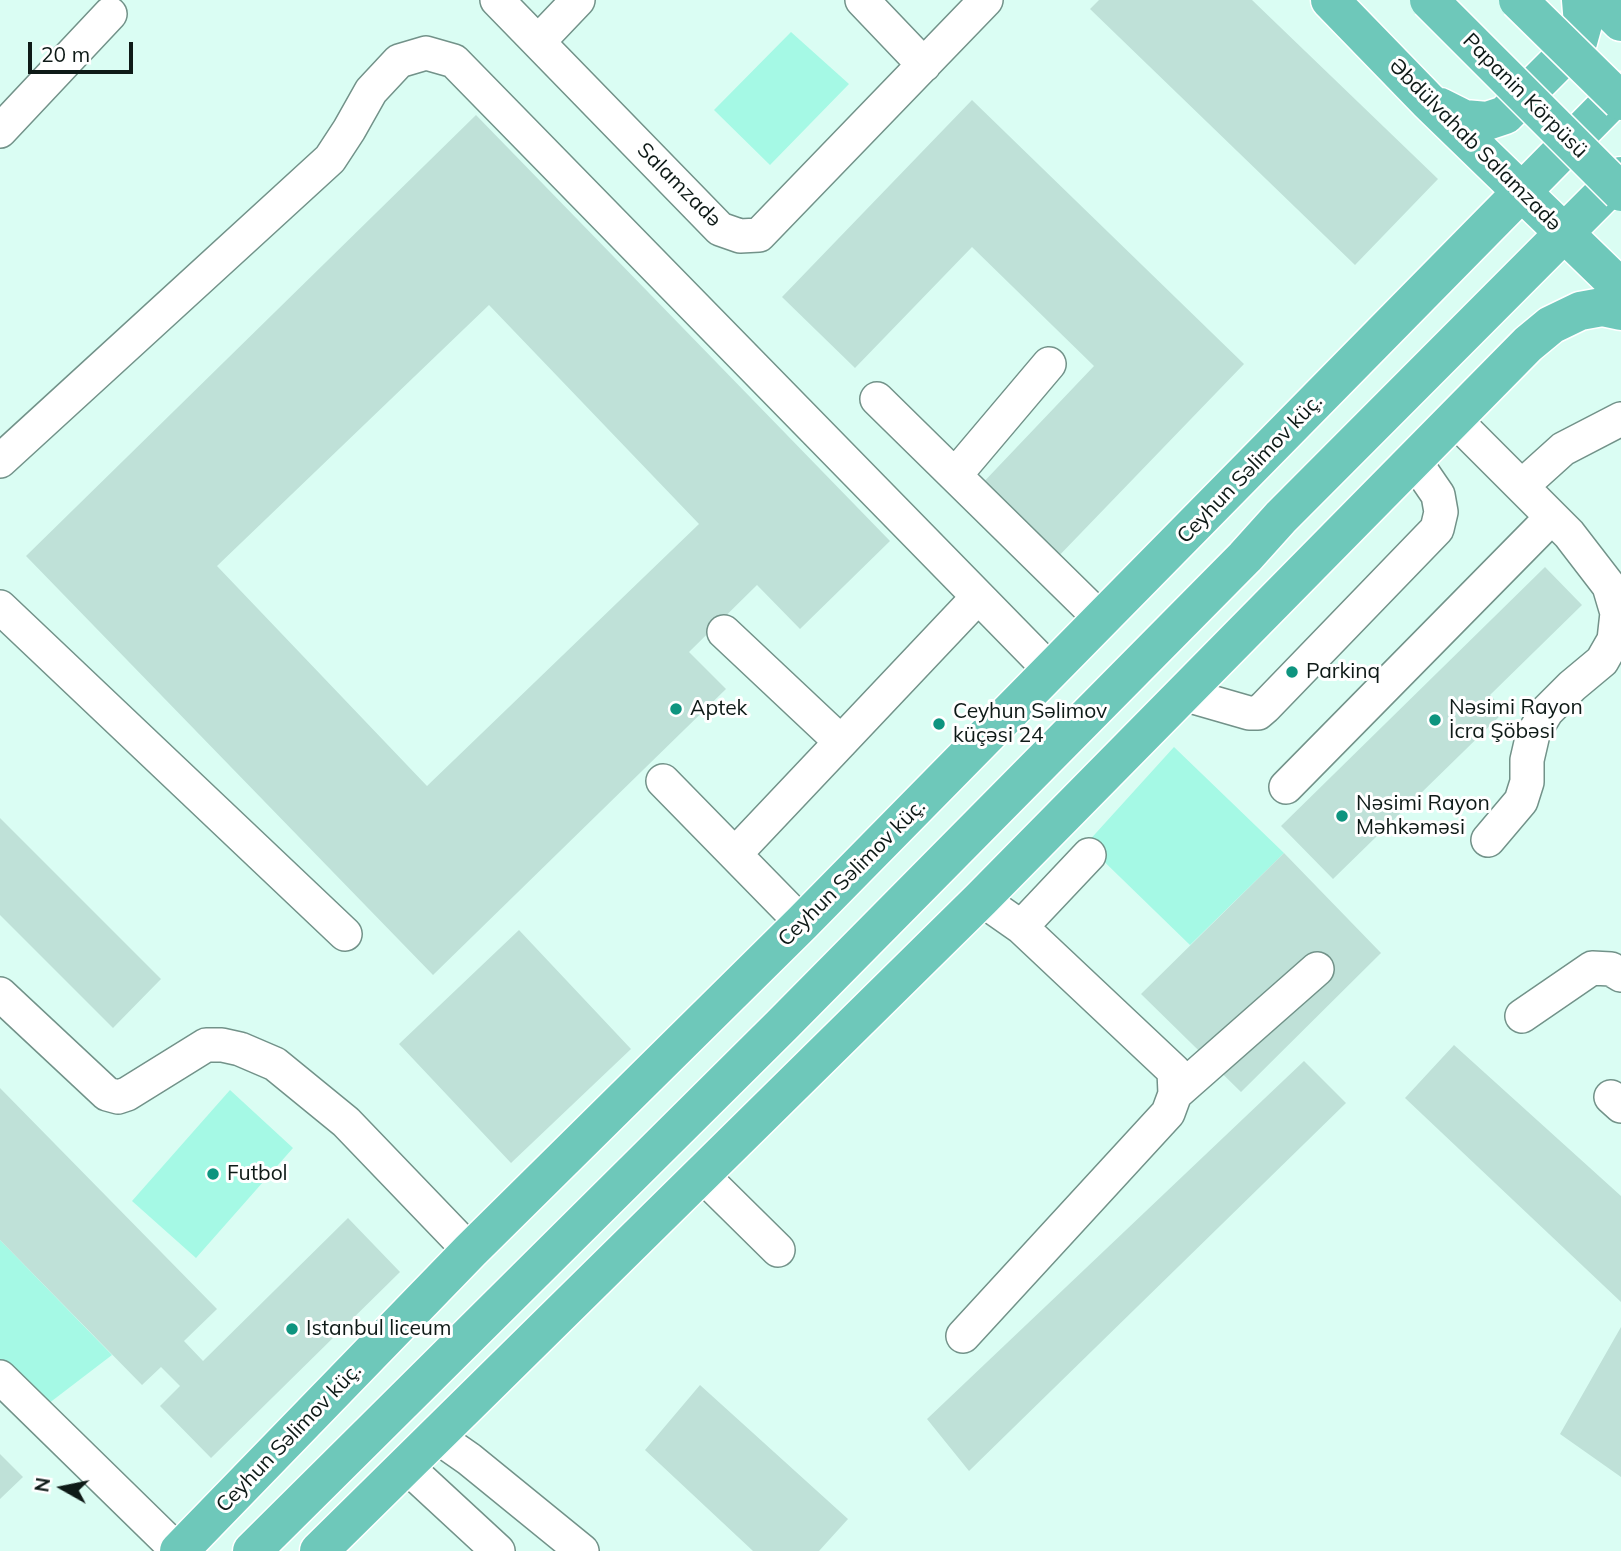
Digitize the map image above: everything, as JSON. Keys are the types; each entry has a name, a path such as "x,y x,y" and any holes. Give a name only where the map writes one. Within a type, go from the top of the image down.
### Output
{"main road":[{"name":"Əbdülvahab Salamzadə","path":"1330,0 1428,101 1621,288"},
{"name":"Papanin Körpüsü","path":"1429,0 1621,192"},
{"path":"1518,0 1621,101"},
{"path":"1428,101 1464,119 1488,121 1505,115 1578,42 1583,24 1581,0"},
{"path":"1599,0 1621,22"},
{"name":"Ceyhun Səlimov küç.","path":"179,1551 470,1251 802,923 1621,91"},
{"path":"253,1551 782,1025 1245,557 1281,517 1621,176"},
{"path":"319,1551 981,900 1528,344 1551,325 1580,311 1602,307 1621,311"},
{"path":"1379,496 1404,394"},
{"path":"1281,517 1379,496"},
{"path":"702,1175 782,1025"}],"lane":[{"name":"Salamzadə","path":"498,0 720,229 740,236 759,235 986,0"},
{"path":"538,42 578,0"},
{"path":"862,0 923,65"},
{"path":"0,131 110,14"},
{"path":"0,461 330,159 371,91 399,61 426,53 454,61 1051,671"},
{"path":"956,474 1049,364"},
{"path":"877,399 1102,620"},
{"path":"1453,418 1569,534 1609,586 1617,613 1614,640 1602,661 1547,711 1532,734 1527,760 1527,782 1521,801 1488,840"},
{"path":"1522,486 1563,449 1621,419"},
{"path":"1183,694 1249,713 1258,713 1265,707 1437,529 1441,512 1437,495 1414,460"},
{"path":"1286,787 1552,517"},
{"path":"734,854 978,597"},
{"path":"0,607 345,934"},
{"path":"724,632 841,742"},
{"path":"663,781 802,923"},
{"path":"1021,928 1088,855"},
{"path":"962,1336 1168,1113 1175,1094 1174,1071 1021,928 981,900"},
{"path":"1522,1016 1592,968 1611,969 1621,975"},
{"path":"1175,1094 1317,969"},
{"path":"0,994 107,1094 118,1097 205,1045 240,1049 275,1064 346,1122 470,1251"},
{"path":"702,1175 778,1250"},
{"path":"0,1377 179,1551"},
{"path":"436,1436 470,1459 582,1551"},
{"path":"406,1466 498,1551"}],"green space":[{"path":"791,32 849,84 770,165 714,110"},
{"path":"1174,747 1284,853 1190,945 1086,844"},
{"name":"Futbol","path":"230,1090 293,1148 196,1258 132,1201"},
{"path":"0,1240 112,1355 44,1407 0,1362"}],"building":[{"path":"1099,0 1252,0 1438,179 1355,265 1090,9"},
{"path":"972,100 1244,364 1053,562 977,489 1094,366 972,247 855,368 782,297"},
{"path":"476,115 890,541 800,629 757,585 689,652 726,689 433,975 26,556","holes":["489,305 699,524 427,786 217,566"]},
{"path":"1545,567 1582,605 1490,695 1505,711 1333,879 1281,826"},
{"path":"0,818 161,979 113,1028 0,915"},
{"path":"1284,853 1381,953 1241,1092 1141,994"},
{"path":"519,930 631,1049 511,1163 399,1044"},
{"path":"1454,1045 1621,1196 1621,1302 1405,1098"},
{"path":"1304,1061 1346,1103 969,1471 927,1419"},
{"path":"0,1088 217,1309 184,1341 203,1361 348,1218 400,1272 211,1458 160,1406 180,1386 161,1367 142,1385 0,1240"},
{"path":"1621,1327 1621,1477 1560,1434"},
{"path":"700,1385 848,1519 819,1551 753,1551 645,1450"},
{"path":"0,1454 23,1477 0,1499"}],"place":[{"name":"Parkinq","path":"1292,672"},
{"name":"Aptek","path":"676,709"},
{"name":"Nəsimi Rayon İcra Şöbəsi","path":"1435,720"},
{"name":"Ceyhun Səlimov küçəsi 24","path":"939,724"},
{"name":"Nəsimi Rayon Məhkəməsi","path":"1342,816"},
{"name":"Futbol","path":"213,1174"},
{"name":"Istanbul liceum","path":"292,1329"}]}
